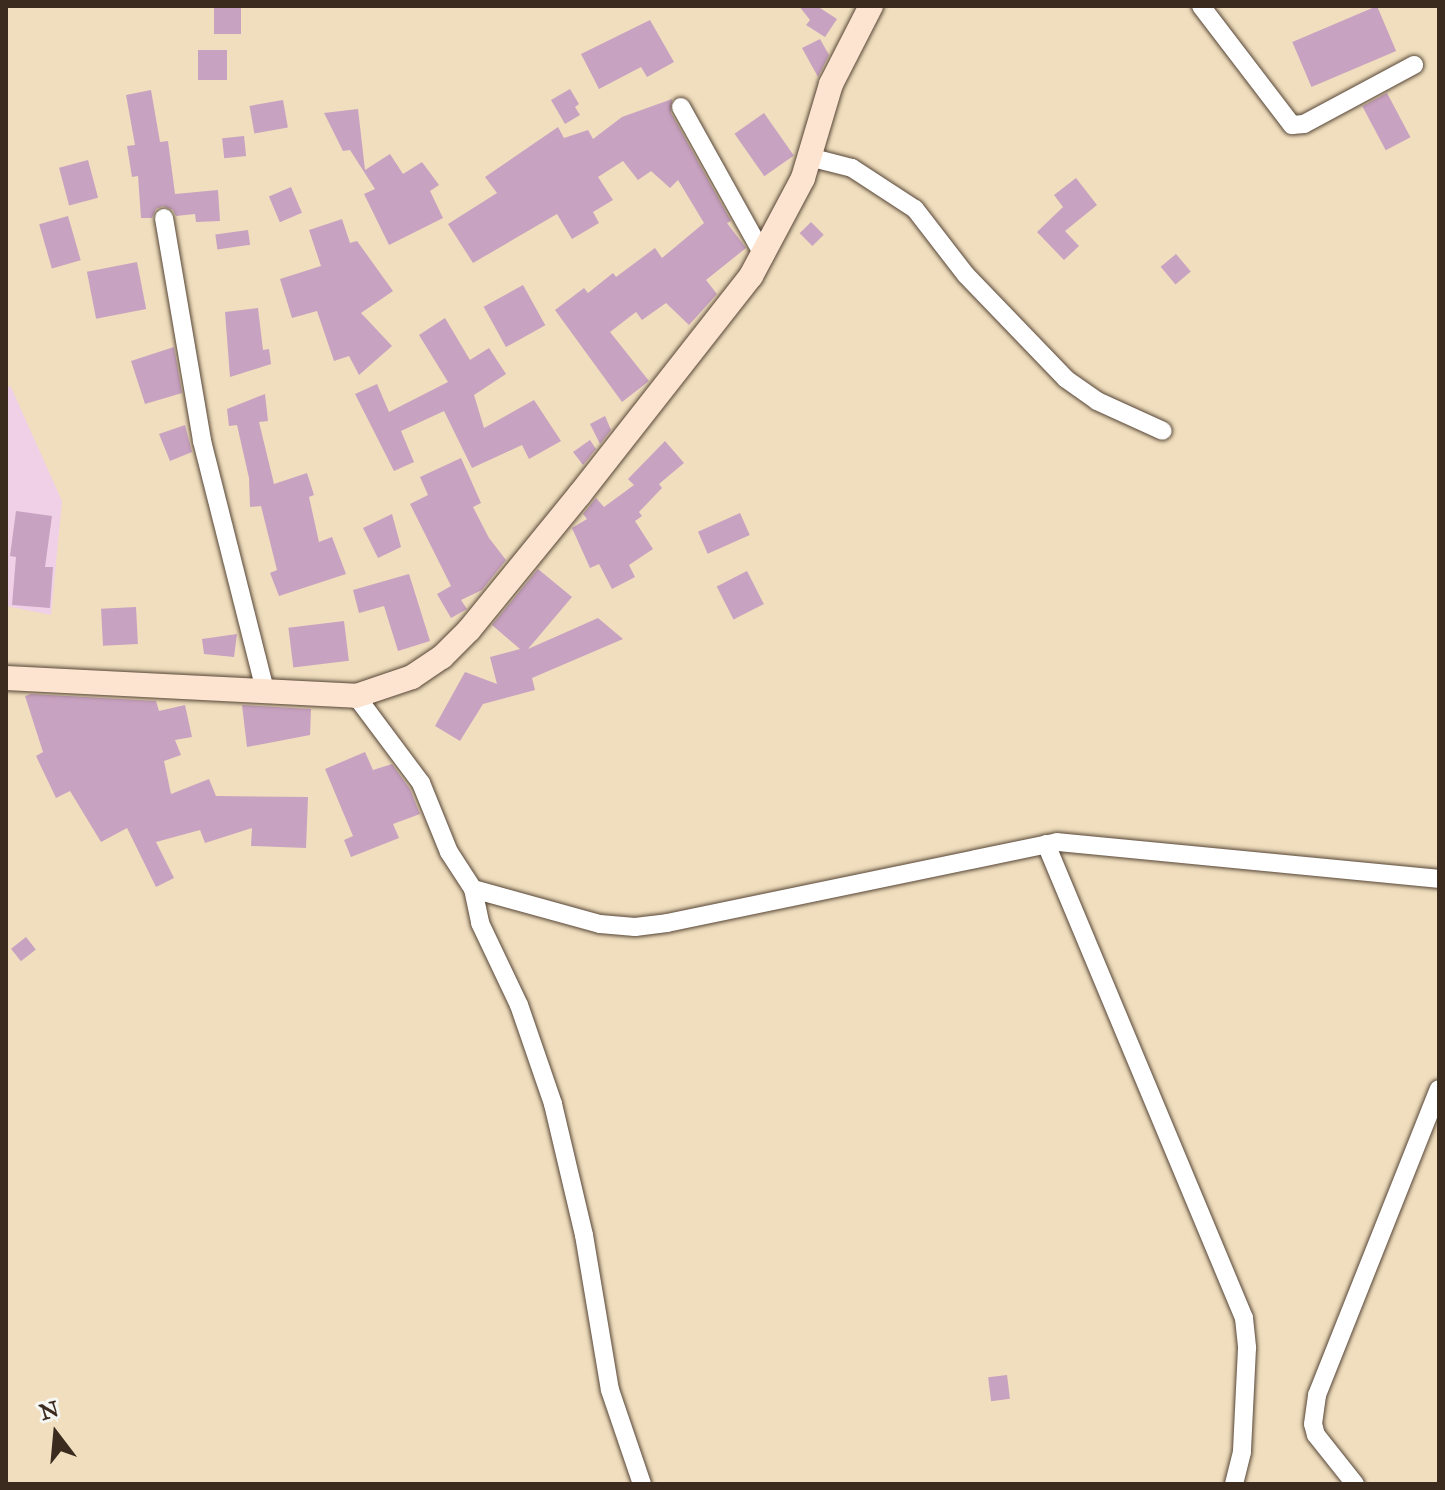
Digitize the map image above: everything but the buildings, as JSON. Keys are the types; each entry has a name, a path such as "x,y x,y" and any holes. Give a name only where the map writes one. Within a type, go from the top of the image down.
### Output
{"street":[{"path":"6,678 356,696 412,677 442,657 469,630 764,256 803,178 840,62 871,6"},
{"path":"1201,6 1292,125 1304,124 1414,65"},
{"path":"681,107 764,256"},
{"path":"809,157 852,168 915,209 966,275 1066,379 1097,401 1163,431"},
{"path":"164,218 199,426 265,690"},
{"path":"356,696 421,783 449,852 473,889 480,923 519,1005 553,1104 584,1235 610,1390 642,1484"},
{"path":"473,889 600,924 635,927 1046,844 1439,879"},
{"path":"1046,844 1244,1318 1247,1348 1242,1452 1234,1484"},
{"path":"1355,1484 1316,1435 1313,1424 1317,1395 1439,1089"}],"shaded area":[{"path":"6,386 11,387 62,501 51,615 6,606"}]}
